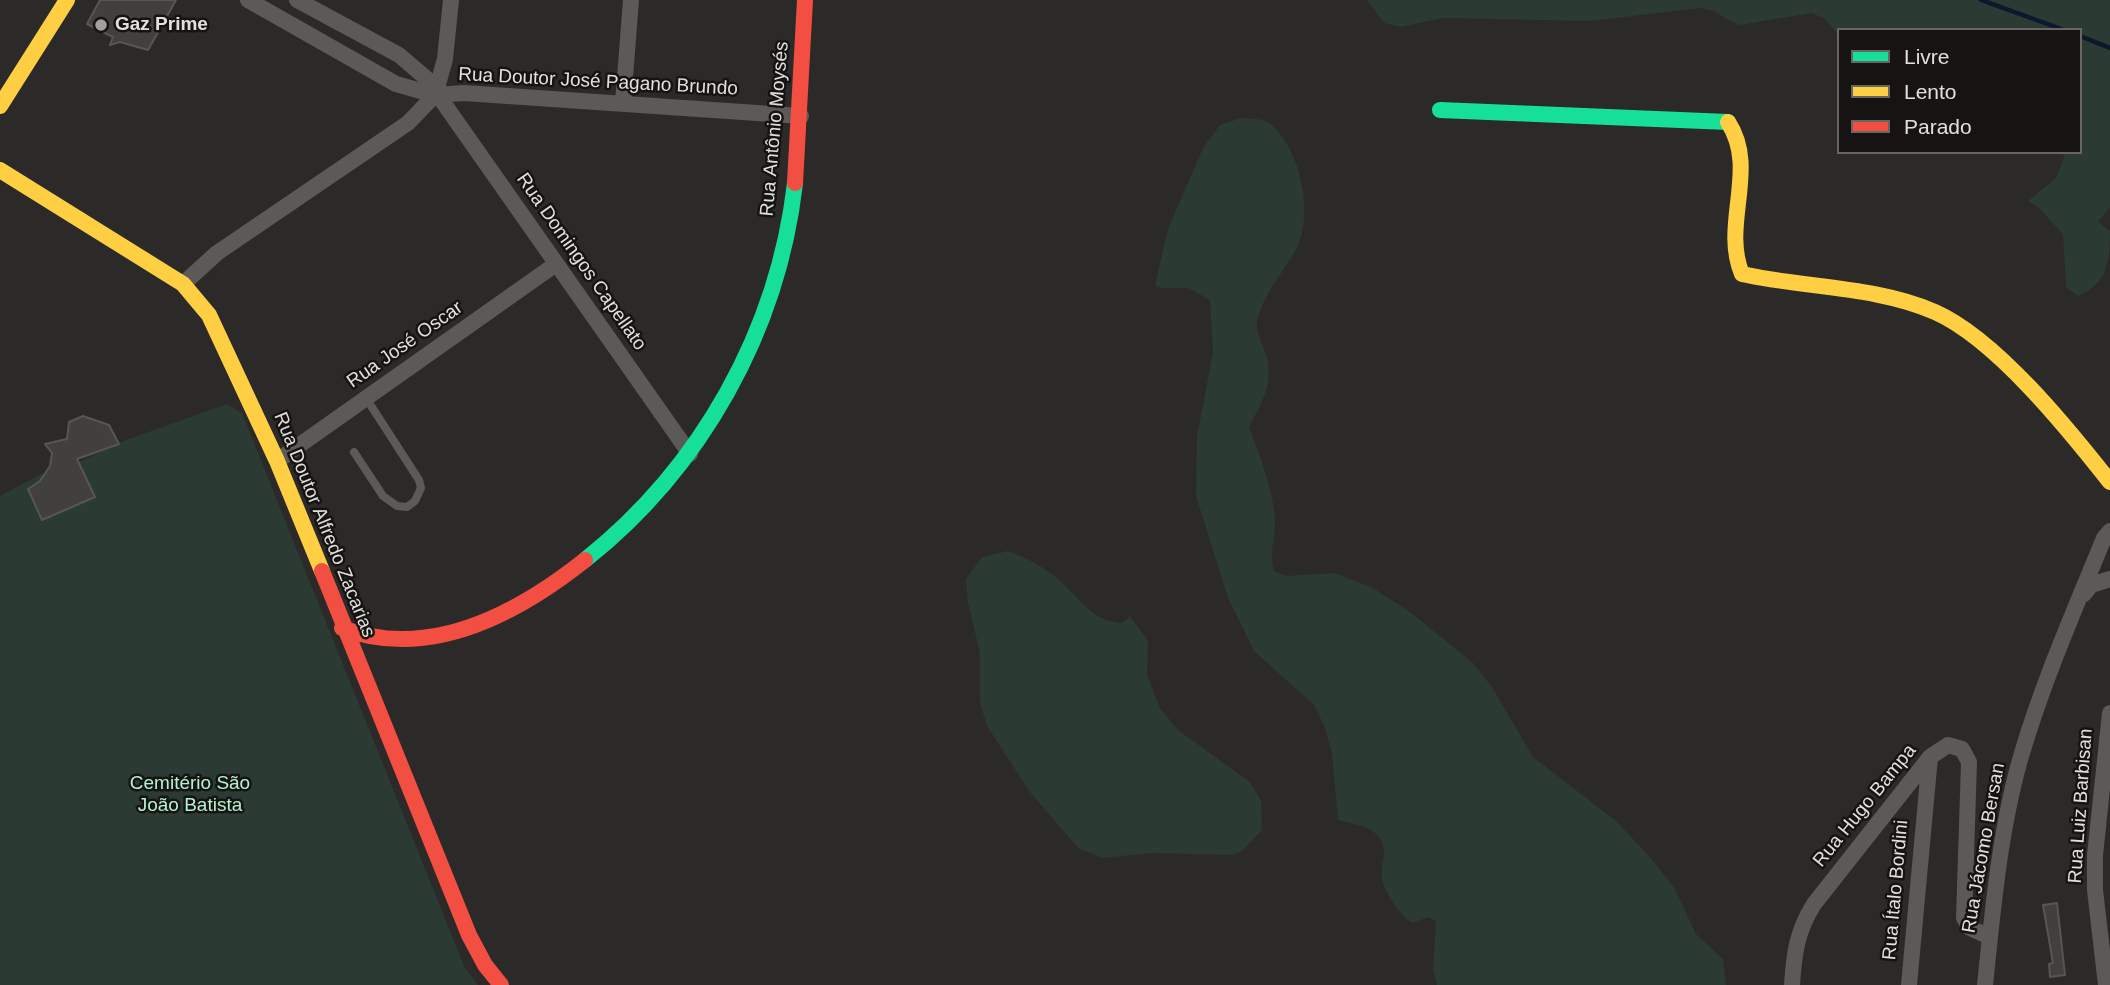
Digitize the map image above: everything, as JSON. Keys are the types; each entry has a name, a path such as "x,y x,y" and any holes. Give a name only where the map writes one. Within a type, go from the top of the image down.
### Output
{"street":[{"path":"0,106 67,0"},
{"name":"Rua Doutor José Pagano Brundo","path":"248,0 396,85 436,95 464,93 801,116"},
{"name":"Rua Doutor José Pagano Brundo","path":"297,0 414,65 436,95"},
{"path":"183,284 217,253 408,123 436,95 445,59 451,0"},
{"path":"623,103 631,0"},
{"name":"Rua Antônio Moysés","path":"342,628 363,638 392,641 458,633 540,594 578,567 643,508 690,454 749,352 763,314 790,219 801,116 805,0"},
{"name":"Rua Domingos Capellato","path":"436,95 690,454"},
{"path":"1440,110 1728,121 1736,130 1740,149 1740,187 1732,245 1735,264 1742,274 1907,303 1953,321 1980,342 2110,482"},
{"name":"Rua Doutor Alfredo Zacarias","path":"0,170 183,284 209,315 227,347 277,461 342,628 469,936 485,965 501,985"},
{"name":"Rua José Oscar","path":"277,461 556,264"},
{"name":"Rua Jácomo Bersan","path":"1985,985 2010,802 2022,754 2078,601 2110,531"},
{"path":"2078,601 2091,585 2110,579"},
{"name":"Rua Luiz Barbisan","path":"2106,985 2095,890 2095,855 2110,713"},
{"name":"Rua Hugo Bampa","path":"1792,985 1794,948 1800,926 1814,904 1930,757 1948,745 1962,749 1969,762 1964,918 1970,928 1990,937"},
{"name":"Rua Ítalo Bordini","path":"1909,985 1930,757"}],"lane":[{"path":"354,452 390,502 407,507 415,501 421,488 419,480 366,398"}],"green space":[{"path":"1367,0 2110,0 2110,207 2098,222 2110,231 2105,270 2096,285 2078,296 2066,287 2063,234 2038,207 2028,201 2056,178 2065,156 2060,154 2082,154 2082,28 1837,28 1837,34 1825,19 1812,13 1739,25 1711,10 1700,8 1591,21 1442,18 1401,27 1384,23"},
{"path":"1241,118 1267,122 1278,132 1295,161 1304,196 1303,231 1298,245 1265,300 1257,321 1269,371 1264,396 1249,427 1272,499 1275,522 1272,552 1274,571 1286,576 1335,573 1373,588 1410,612 1473,663 1492,687 1533,757 1616,821 1674,887 1696,934 1723,959 1726,985 1437,985 1433,969 1436,922 1429,917 1412,923 1403,915 1383,884 1382,841 1365,827 1338,820 1332,754 1325,728 1314,705 1254,651 1228,598 1196,496 1197,436 1213,353 1210,300 1188,288 1161,288 1155,285 1168,229 1203,148 1220,125"},
{"name":"Cemitério São João Batista","path":"227,404 242,413 464,966 478,985 0,985 0,496 41,474 52,475 126,440"},
{"path":"1008,551 1047,570 1101,618 1122,623 1130,616 1148,641 1147,675 1160,708 1178,730 1250,782 1261,801 1262,830 1241,852 1231,855 1151,853 1102,858 1078,848 1029,791 987,726 980,703 980,653 968,603 966,579 982,557"}],"building":[{"name":"Gaz Prime","path":"100,0 176,0 148,50 120,42 110,45 113,37 87,24"},
{"path":"83,416 109,425 119,444 77,459 95,497 42,520 28,489 40,481 50,466 52,453 45,444 67,439 69,422"},
{"path":"2057,903 2065,975 2050,977 2049,964 2053,963 2043,905"}],"waterway":[{"path":"1981,0 2058,28"},
{"path":"2082,37 2110,48"}],"traffic: fast":[{"path":"1440,110 1728,122"},
{"path":"585,560 627,523 664,483 698,439 727,393 752,343 771,291 786,238 795,183"}],"traffic: slow":[{"path":"0,106 67,0"},
{"path":"1728,122 1737,140 1740,159 1741,178 1735,236 1742,274 1864,292 1912,303 1935,312 1958,325 2006,364 2053,412 2110,482"},
{"path":"0,170 183,284 209,315 277,461 322,571"}],"traffic: jam":[{"path":"795,183 805,0"},
{"path":"342,628 374,637 407,639 470,627 530,598 585,560"},
{"path":"322,571 469,935 485,965 501,985"}],"place":[{"name":"Gaz Prime","path":"101,25"}]}
